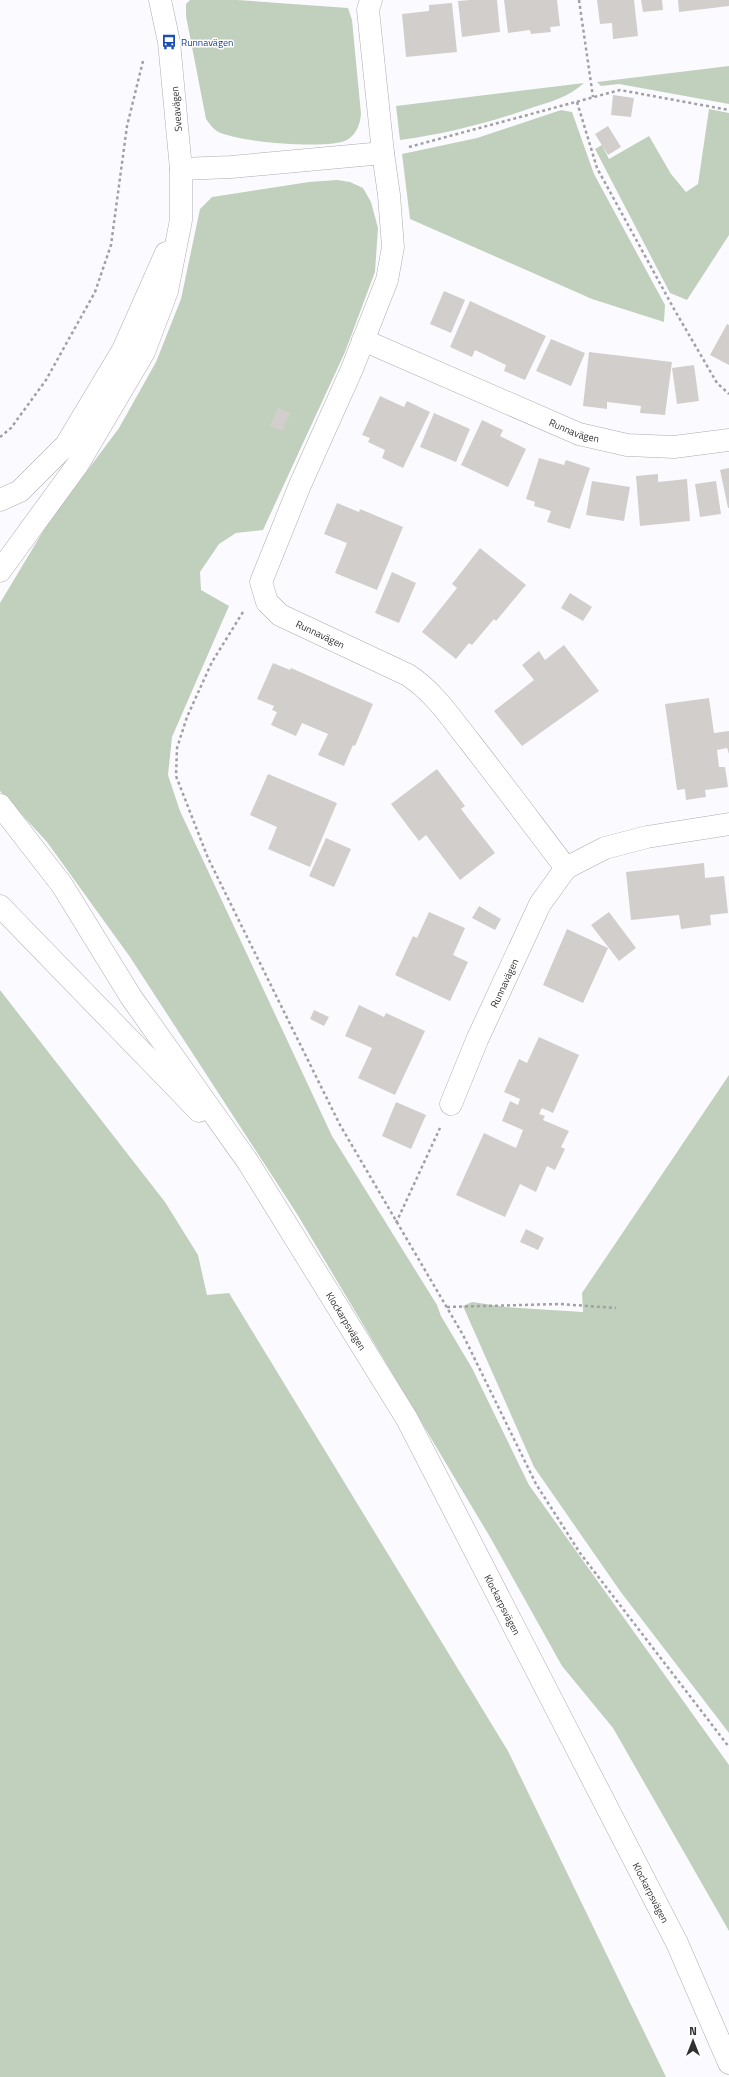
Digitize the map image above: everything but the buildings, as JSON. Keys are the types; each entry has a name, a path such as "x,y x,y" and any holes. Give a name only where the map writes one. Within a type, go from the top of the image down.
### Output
{"street":[{"name":"Sveavägen","path":"160,0 169,42 181,170 181,220"},
{"path":"261,582 300,485 352,369 387,280 393,247 389,194 383,153 368,10 371,0"},
{"path":"181,170 231,167 383,153"},
{"path":"0,500 20,491 66,445 123,350 181,220"},
{"path":"0,571 78,464 144,352 167,291 181,220"},
{"name":"Runnavägen","path":"363,340 579,434 627,445 674,447 729,440"},
{"name":"Runnavägen","path":"261,582 267,602 280,615 408,675 420,683 432,695 480,755 566,868"},
{"path":"0,805 62,885 131,996 248,1162"},
{"name":"Runnavägen","path":"451,1104 477,1040 540,904 566,868 605,848 698,827 729,824"},
{"path":"0,906 248,1162"},
{"name":"Klockarpsvägen","path":"248,1162 407,1419 677,1943 729,2063"}],"path":[{"path":"579,0 593,97"},
{"path":"0,437 11,428 46,380 95,292 111,245 127,126 144,57"},
{"path":"383,153 620,90 729,110"},
{"path":"577,102 597,168 674,309 717,383 729,394"},
{"path":"261,582 212,662 187,717 177,748 176,776 208,858 340,1125 396,1223 447,1307 494,1395 536,1484 580,1553 729,1747"},
{"path":"396,1223 451,1104"},
{"path":"447,1307 560,1304 616,1308"}],"green space":[{"path":"190,0 237,0 348,8 352,20 361,114 356,132 347,140 337,143 303,144 242,138 226,135 216,130 206,119 186,16 186,4"},
{"path":"729,66 729,104 619,84 601,86 597,82"},
{"path":"584,83 572,92 545,104 450,131 400,140 396,106"},
{"path":"709,109 729,113 729,235 687,300 670,293 595,149 602,145 609,159 649,136 671,174 686,192 698,184"},
{"path":"561,110 572,112 594,174 665,305 664,322 592,299 410,219 402,154 477,138"},
{"path":"337,180 350,182 363,188 371,202 378,228 375,272 345,352 263,530 236,533 219,544 200,572 201,590 229,606 172,737 168,775 180,811 332,1136 437,1305 441,1316 472,1368 529,1485 729,1765 729,1931 613,1728 562,1666 490,1537 297,1214 130,957 47,842 0,791 0,603 48,523 119,428 156,362 181,299 200,209 212,197 309,182"},
{"path":"0,990 165,1202 198,1255 207,1295 229,1293 508,1751 666,2077 0,2077"},
{"path":"729,1075 729,1733 620,1591 534,1467 463,1306 472,1302 506,1307 583,1312 582,1293"}],"place":[{"name":"Runnavägen","path":"169,42"}]}
